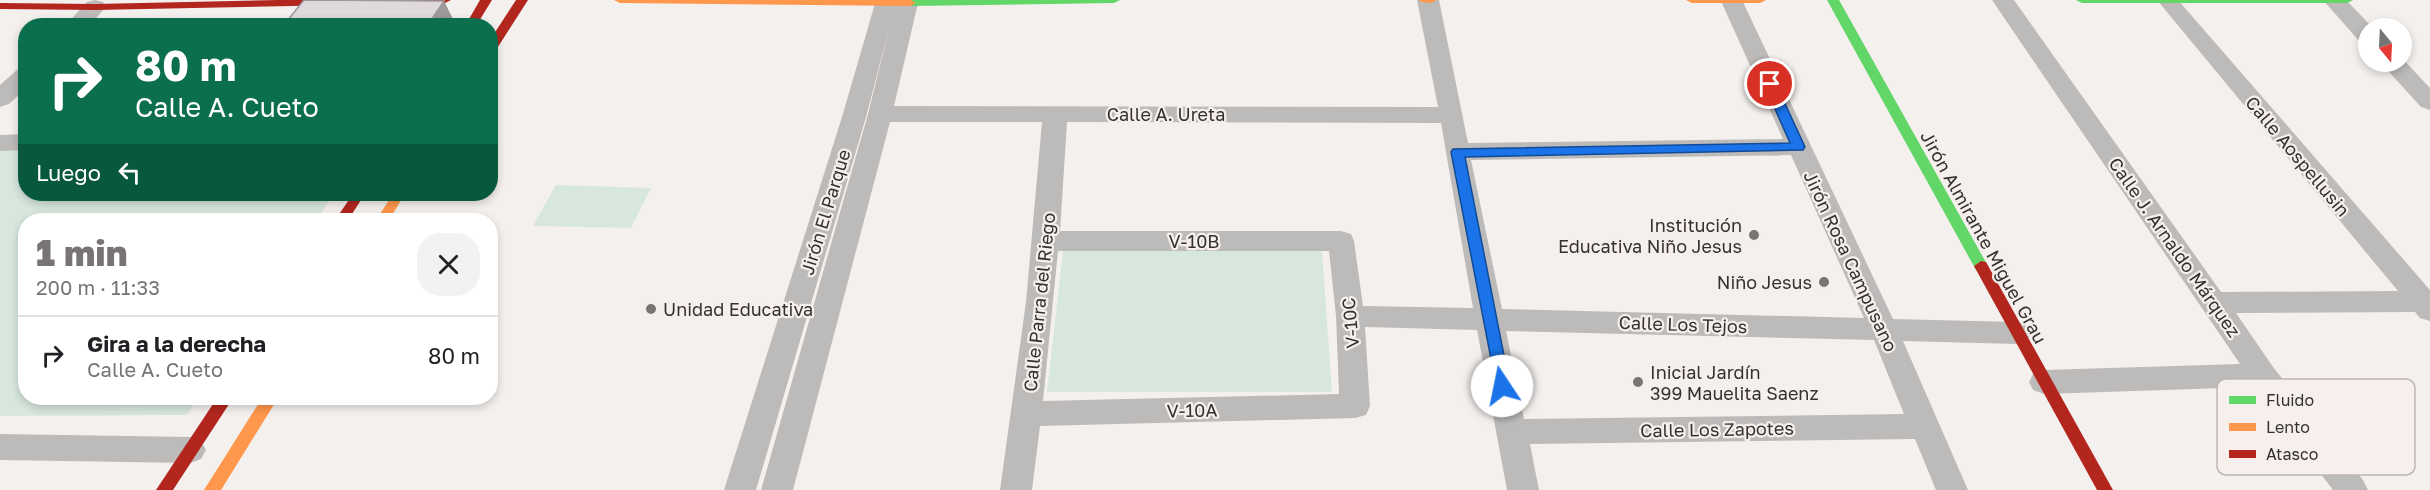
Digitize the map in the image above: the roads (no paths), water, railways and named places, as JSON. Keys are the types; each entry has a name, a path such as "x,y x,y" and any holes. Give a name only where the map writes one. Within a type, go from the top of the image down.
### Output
{"street":[{"path":"0,6 95,7 445,0"},
{"path":"475,18 486,0"},
{"path":"498,38 522,0"},
{"path":"620,0 896,3 1114,0"},
{"path":"1428,0 1523,490"},
{"path":"1692,0 1760,0"},
{"name":"Jirón Almirante Miguel Grau","path":"1833,0 2105,490"},
{"name":"Calle J. Arnaldo Márquez","path":"2003,0 2266,379"},
{"path":"2082,0 2347,0"},
{"path":"2334,0 2358,26"},
{"name":"Jirón Rosa Campusano","path":"1732,1 1884,331 1952,490"},
{"name":"Calle Aospellusin","path":"2166,1 2428,304"},
{"name":"Jirón El Parque","path":"777,490 880,114 896,3"},
{"name":"Jirón El Parque","path":"741,490 854,117 896,3"},
{"path":"84,18 95,7"},
{"path":"2402,72 2430,102"},
{"path":"0,99 18,82"},
{"name":"Calle Parra del Riego","path":"1016,490 1028,414 1047,241 1054,113"},
{"name":"Calle A. Ureta","path":"880,114 1452,115"},
{"path":"0,142 18,142"},
{"path":"1457,152 1798,147"},
{"name":"V-10B","path":"1047,241 1341,241"},
{"name":"V-10C","path":"1341,241 1350,316 1355,406"},
{"path":"2214,303 2428,304"},
{"name":"Calle Los Tejos","path":"1350,316 2017,333"},
{"path":"2044,382 2263,375"},
{"path":"164,490 220,405"},
{"path":"212,490 266,405"},
{"name":"V-10A","path":"1028,414 1355,406"},
{"name":"Calle Los Zapotes","path":"1511,432 1924,426"},
{"path":"0,447 190,450"},
{"name":"Calle J. Arnaldo Márquez","path":"2340,475 2352,490"}],"place":[{"name":"Institución Educativa Niño Jesus","path":"1754,235"},
{"name":"Niño Jesus","path":"1824,282"},
{"name":"Unidad Educativa","path":"651,309"},
{"name":"Inicial Jardín 399 Mauelita Saenz","path":"1638,382"}]}
